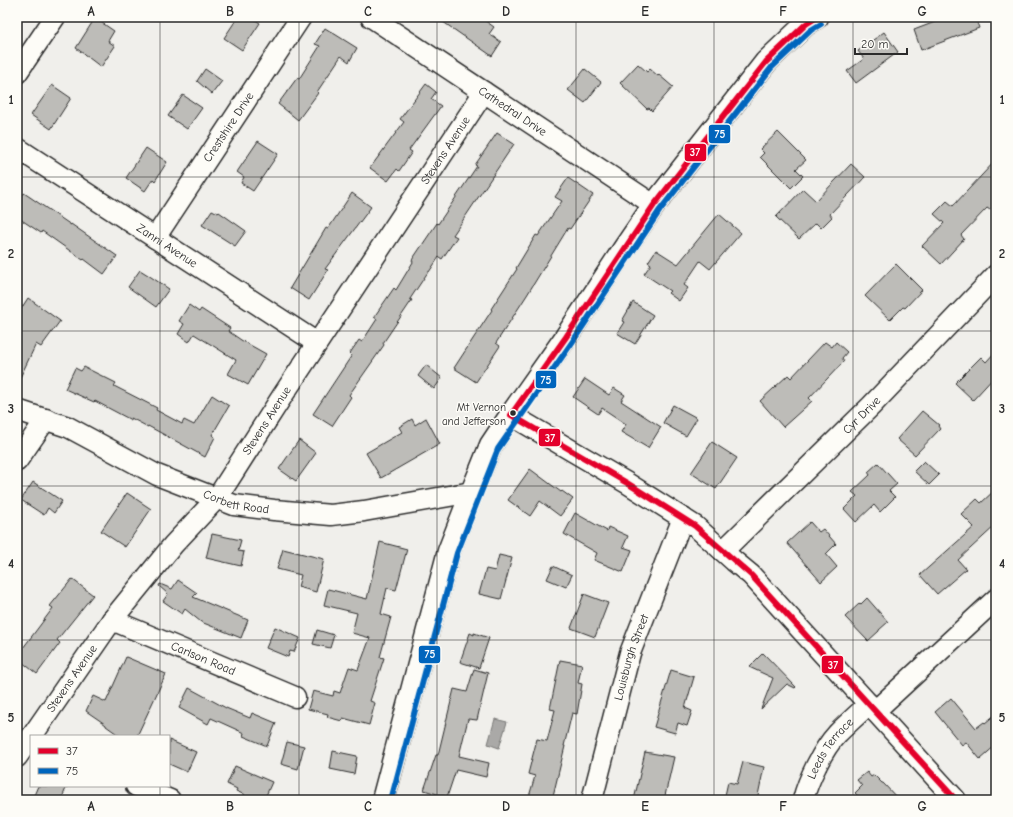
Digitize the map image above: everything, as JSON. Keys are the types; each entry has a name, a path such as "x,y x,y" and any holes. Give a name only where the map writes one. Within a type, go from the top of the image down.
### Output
{"main road":[{"path":"383,800 449,550 491,445 566,338 616,260 654,205 766,62 806,24 817,17"}],"street":[{"path":"17,73 55,17"},
{"name":"Crestshire Drive","path":"155,238 302,17"},
{"name":"Cathedral Drive","path":"371,17 654,205"},
{"name":"Stevens Avenue","path":"33,735 112,620 173,545 217,498 484,92"},
{"name":"Zanni Avenue","path":"17,148 318,343"},
{"name":"Cyr Drive","path":"723,551 871,406 996,275"},
{"name":"Corbett Road","path":"17,410 68,427 157,475 234,505 331,515 364,511 472,492"},
{"path":"511,415 627,483 695,526 751,575 956,800"},
{"path":"17,461 46,419"},
{"name":"Louisburgh Street","path":"592,800 630,653 683,518"},
{"path":"872,708 996,599"},
{"name":"Carlson Road","path":"112,620 295,697"},
{"name":"Leeds Terrace","path":"803,800 813,772 836,735 872,708"},
{"path":"138,787 170,800"}],"shaded area":[{"path":"495,719 507,722 499,748 488,744"}],"building":[{"path":"238,17 251,17 260,23 242,50 224,38"},
{"path":"436,17 480,17 494,27 489,34 501,42 492,56"},
{"path":"948,17 975,17 979,28 921,50 914,30"},
{"path":"95,18 114,31 108,41 115,46 101,67 76,48"},
{"path":"325,28 357,48 349,62 341,56 317,92 318,93 298,120 278,104 297,78 299,79 320,46 315,44"},
{"path":"884,32 898,52 856,83 847,71 864,59 858,51"},
{"path":"638,64 647,72 650,69 673,87 652,111 649,108 647,109 620,83"},
{"path":"205,69 222,81 212,94 197,81"},
{"path":"585,69 601,82 585,103 568,90"},
{"path":"426,84 436,92 431,99 441,106 409,150 412,152 399,171 397,169 388,181 370,168 404,122 400,119"},
{"path":"52,85 71,98 51,129 31,115"},
{"path":"183,95 202,108 187,129 168,116"},
{"path":"778,132 806,160 796,169 803,176 791,188 760,157 764,153 760,149"},
{"path":"497,133 514,144 453,235 457,237 442,259 439,257 410,299 412,300 383,343 384,345 349,395 351,397 332,426 313,414 352,355 350,353 359,340 362,342 377,319 374,317 394,288 396,290 413,262 412,260 477,166 475,165"},
{"path":"258,141 278,154 253,191 241,183 244,177 237,172"},
{"path":"146,148 167,162 155,181 153,179 145,191 126,178"},
{"path":"996,160 996,204 990,210 987,208 961,235 964,239 941,264 922,246 944,223 934,214 947,201 953,206"},
{"path":"851,164 865,177 830,214 832,217 821,228 816,223 799,239 776,217 803,189 816,201"},
{"path":"568,178 593,195 570,229 568,228 496,343 500,346 476,382 454,368 492,310 491,309 517,269 516,268 536,235 538,236 562,201 555,197"},
{"path":"24,193 117,256 104,274 42,231 41,233 17,217 17,203"},
{"path":"352,193 371,207 325,269 328,270 309,300 290,288 326,228 328,229"},
{"path":"212,210 218,213 219,212 246,231 235,246 202,225"},
{"path":"719,214 741,233 710,269 700,261 684,285 688,288 679,301 668,293 670,291 644,274 651,264 648,262 656,250 678,264"},
{"path":"896,264 922,290 905,308 903,307 890,320 865,296"},
{"path":"140,270 169,289 156,307 128,287"},
{"path":"28,298 60,321 41,347 36,344 17,384 17,315"},
{"path":"633,302 653,315 635,344 617,333"},
{"path":"189,305 199,312 201,309 230,328 228,331 241,340 266,354 248,385 228,374 236,360 194,334 189,342 178,334 184,324 179,321"},
{"path":"825,342 832,347 836,342 847,352 842,358 844,361 809,398 812,401 783,427 760,401 788,375 791,378"},
{"path":"996,351 996,375 973,400 955,383 981,357 986,362"},
{"path":"426,365 442,378 434,389 418,376"},
{"path":"84,367 116,383 114,386 157,408 156,410 182,424 184,420 194,425 212,395 229,406 212,435 215,437 205,457 148,426 131,418 131,420 95,401 94,402 65,389 75,368 81,371"},
{"path":"585,379 609,395 614,388 625,395 621,401 661,427 648,448 621,432 626,424 602,408 598,414 573,397"},
{"path":"673,405 697,418 686,436 663,423"},
{"path":"922,411 939,425 938,426 940,429 915,455 897,439"},
{"path":"426,418 440,444 381,478 366,453 402,432 399,427 412,419 415,425"},
{"path":"299,440 316,453 296,481 279,469"},
{"path":"712,442 737,458 716,489 691,473"},
{"path":"924,461 939,475 929,485 914,471"},
{"path":"878,463 897,484 889,491 895,497 880,512 874,505 856,522 844,509 857,496 852,492 870,475 868,472"},
{"path":"530,469 573,499 560,516 540,501 530,516 508,500"},
{"path":"33,482 62,501 54,513 48,508 44,515 21,500"},
{"path":"996,489 996,525 958,560 966,569 937,594 920,575 974,527 961,514 977,499 981,503"},
{"path":"127,493 151,509 125,547 101,531"},
{"path":"575,513 607,531 608,527 628,536 623,547 632,550 623,572 594,560 597,553 564,534"},
{"path":"810,522 819,532 823,529 836,544 826,554 837,567 821,582 787,543"},
{"path":"212,534 241,540 238,551 244,552 241,566 206,558"},
{"path":"380,542 407,549 396,590 387,588 381,614 391,617 380,657 384,658 370,701 375,703 369,725 343,718 342,721 327,717 328,714 308,709 313,691 333,696 334,691 340,693 349,667 358,670 370,638 352,633 357,613 324,605 328,589 367,599"},
{"path":"283,549 324,559 316,592 298,587 301,575 277,569"},
{"path":"499,555 512,558 501,599 479,594 486,569 495,571"},
{"path":"553,566 572,575 566,587 547,579"},
{"path":"72,579 93,595 57,640 60,643 37,674 17,658 17,656 53,608 50,606"},
{"path":"178,580 197,593 193,597 248,620 241,638 201,622 185,609 182,614 163,601 168,594 159,586 160,584 172,589"},
{"path":"584,594 608,603 595,637 571,628"},
{"path":"867,598 888,622 868,641 845,617"},
{"path":"275,627 300,638 294,652 290,651 288,657 266,648"},
{"path":"317,630 334,635 330,648 313,644"},
{"path":"470,633 489,638 479,668 460,662"},
{"path":"763,653 796,687 795,688 787,684 761,709 773,678 749,667"},
{"path":"126,657 166,674 137,735 119,735 86,711 93,696 106,702"},
{"path":"560,660 582,664 578,683 582,684 577,714 572,713 552,800 528,800 535,776 528,774 537,739 547,741 555,710 550,709"},
{"path":"474,669 488,673 477,720 468,719 459,756 489,763 486,777 456,770 447,797 424,790 436,755 438,755 454,689 467,692"},
{"path":"671,670 694,677 685,708 692,711 687,726 678,723 675,733 654,727"},
{"path":"189,688 226,708 250,718 252,713 276,723 267,746 243,736 244,733 211,718 208,724 179,708"},
{"path":"951,698 976,728 996,714 996,745 980,759 966,742 962,745 935,712"},
{"path":"170,740 196,752 187,772 170,764"},
{"path":"287,742 304,746 298,769 281,764"},
{"path":"333,751 357,756 354,774 330,769"},
{"path":"645,752 674,757 664,800 634,800"},
{"path":"743,762 764,767 757,800 724,800 728,782 737,784"},
{"path":"235,766 272,782 264,800 243,800 245,795 236,791 237,789 227,784"},
{"path":"867,772 871,777 874,775 899,800 862,800 855,793 862,786 857,780"},
{"path":"38,787 67,787 61,800 32,800"}],"transit line":[{"name":"37","path":"817,17 806,24 766,62 654,205 566,337 511,415 627,483 695,526 751,575 956,800"},
{"name":"75","path":"391,800 457,553 498,449 573,341 660,210 772,67 811,30 821,24"}],"place":[{"name":"Mt Vernon and Jefferson","path":"513,413"}]}
